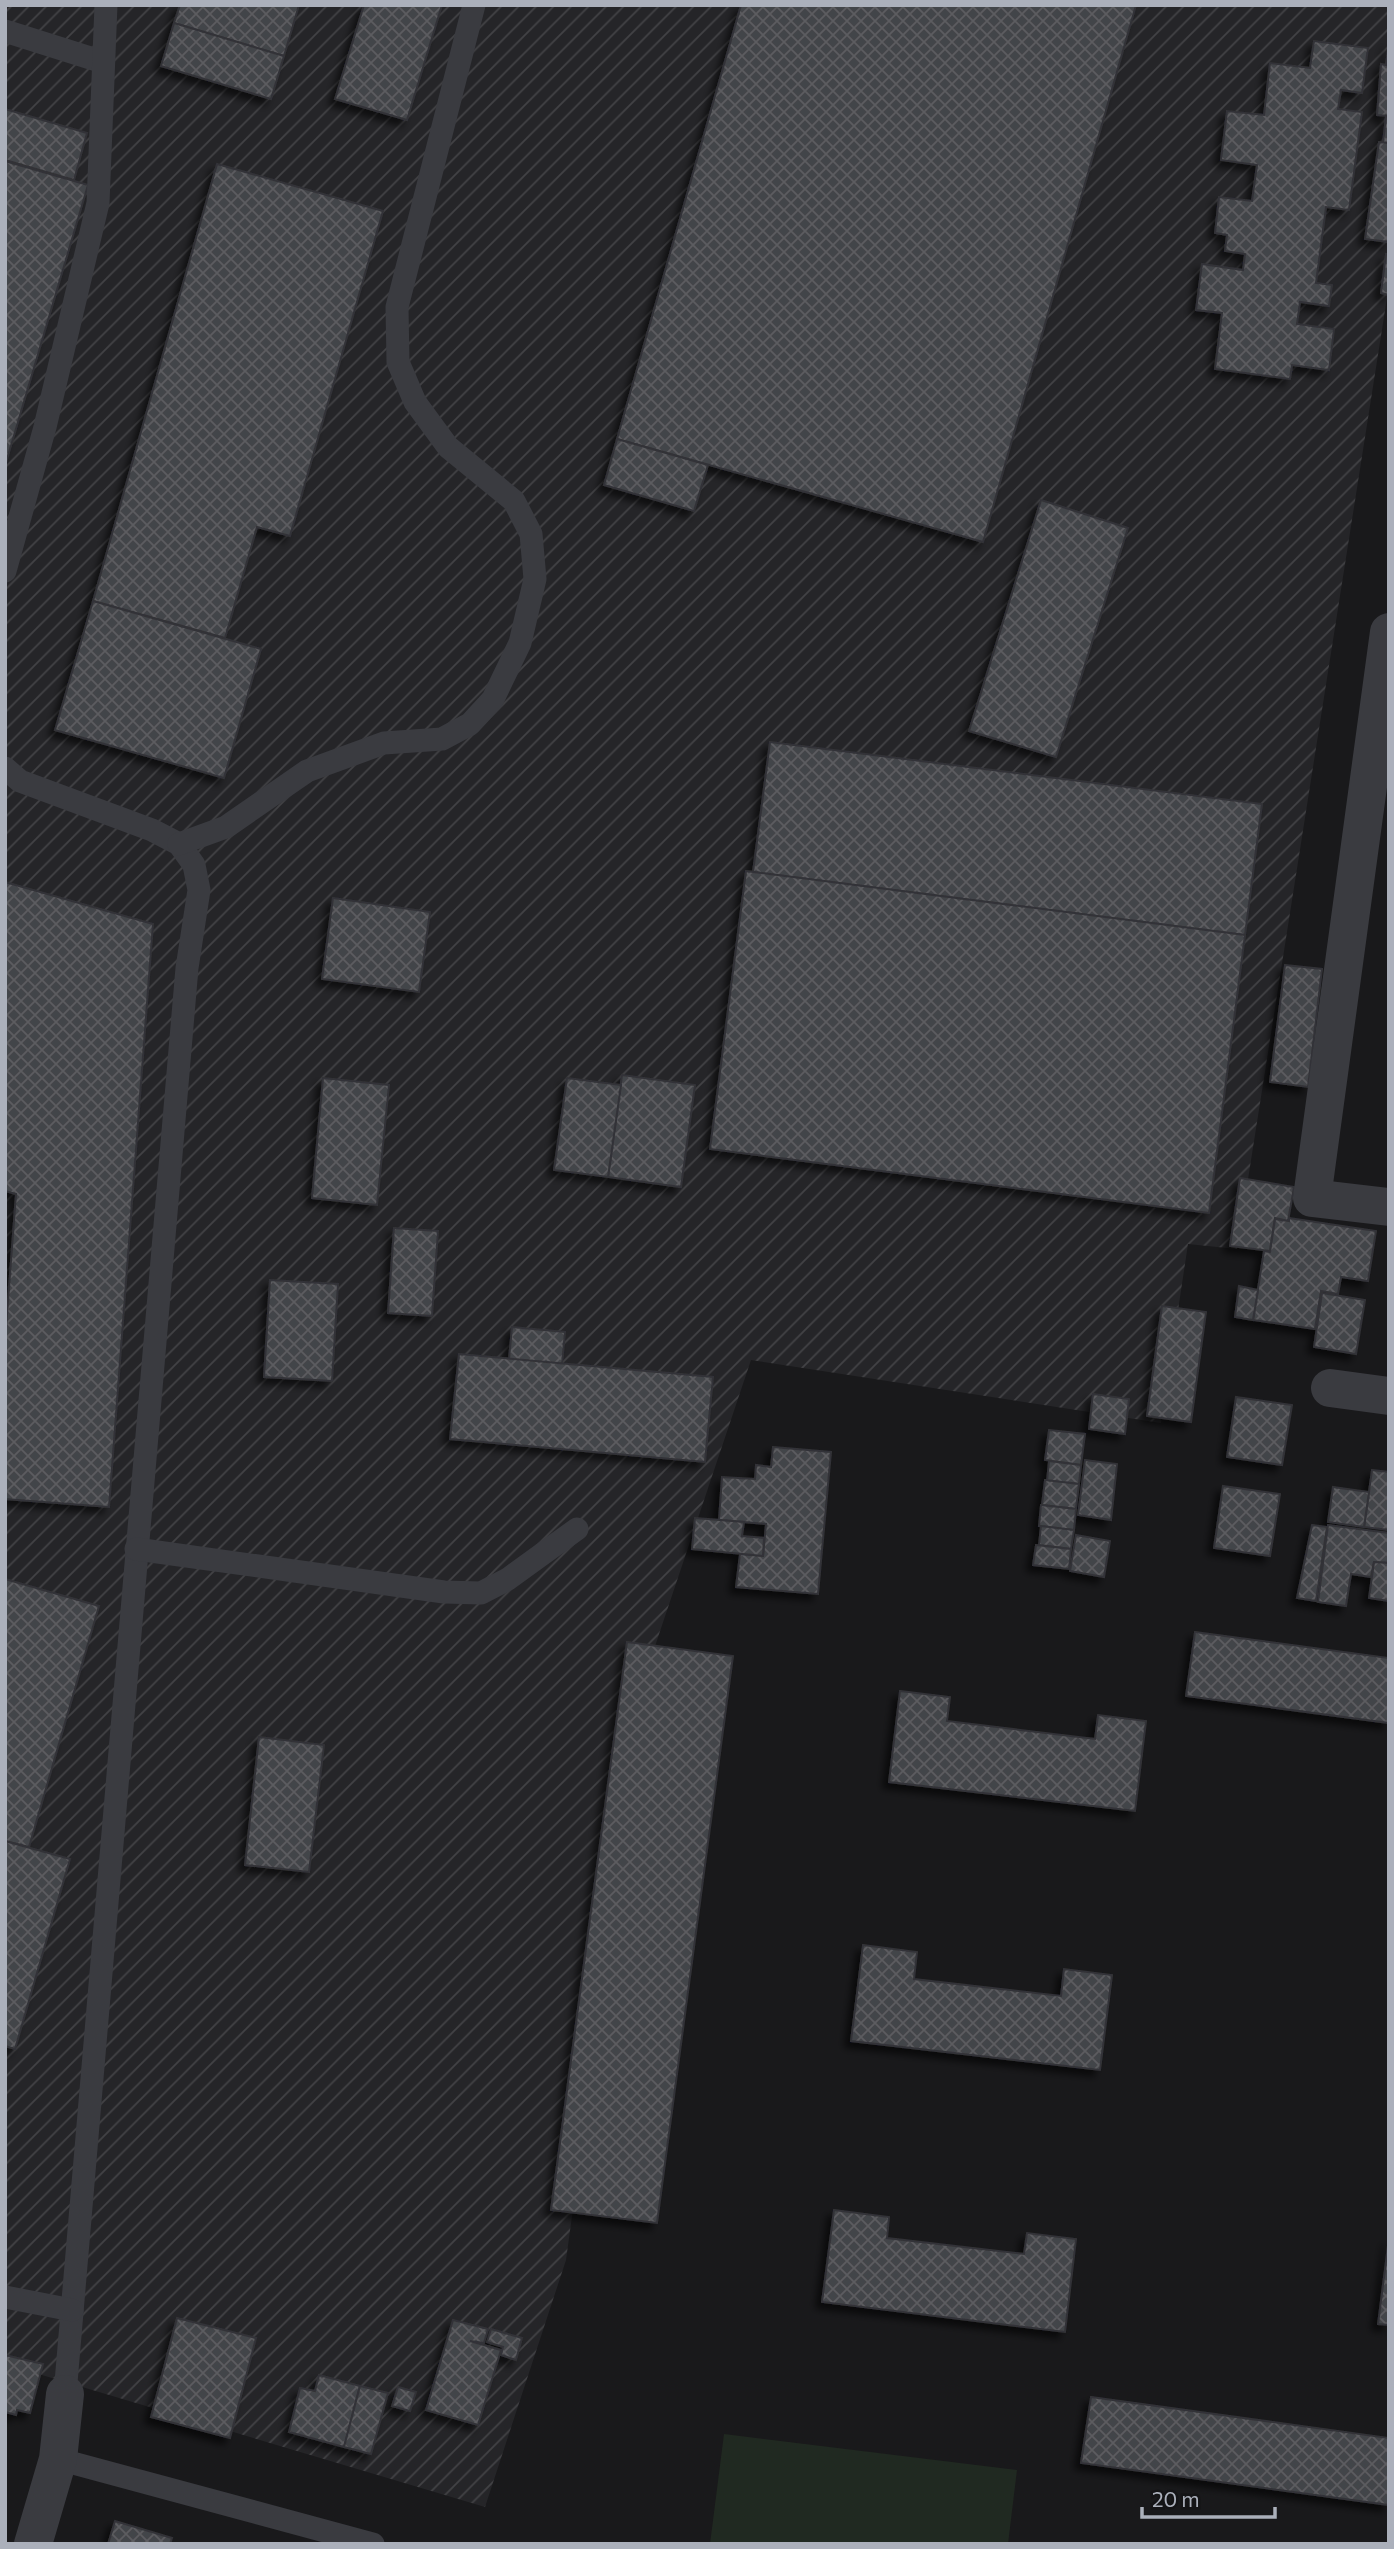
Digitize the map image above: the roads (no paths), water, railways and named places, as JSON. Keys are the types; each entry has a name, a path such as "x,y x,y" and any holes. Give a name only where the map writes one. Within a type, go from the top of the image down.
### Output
{"street":[{"path":"1389,632 1312,1198 1389,1207"},
{"path":"1330,1388 1389,1396"},
{"path":"33,2544 58,2459 65,2395"}],"lane":[{"path":"5,571 46,427 98,203 106,5"},
{"path":"179,844 226,827 307,771 384,743 442,739 470,724 493,699 520,643 535,579 531,534 514,501 448,447 415,402 398,362 397,307 474,5"},
{"path":"5,31 103,62"},
{"path":"5,768 20,781 152,830 179,844 194,866 199,890 187,968 65,2395"},
{"path":"136,1549 444,1592 481,1593 509,1579 577,1529"},
{"path":"5,2297 72,2310"},
{"path":"58,2459 373,2544"}]}
